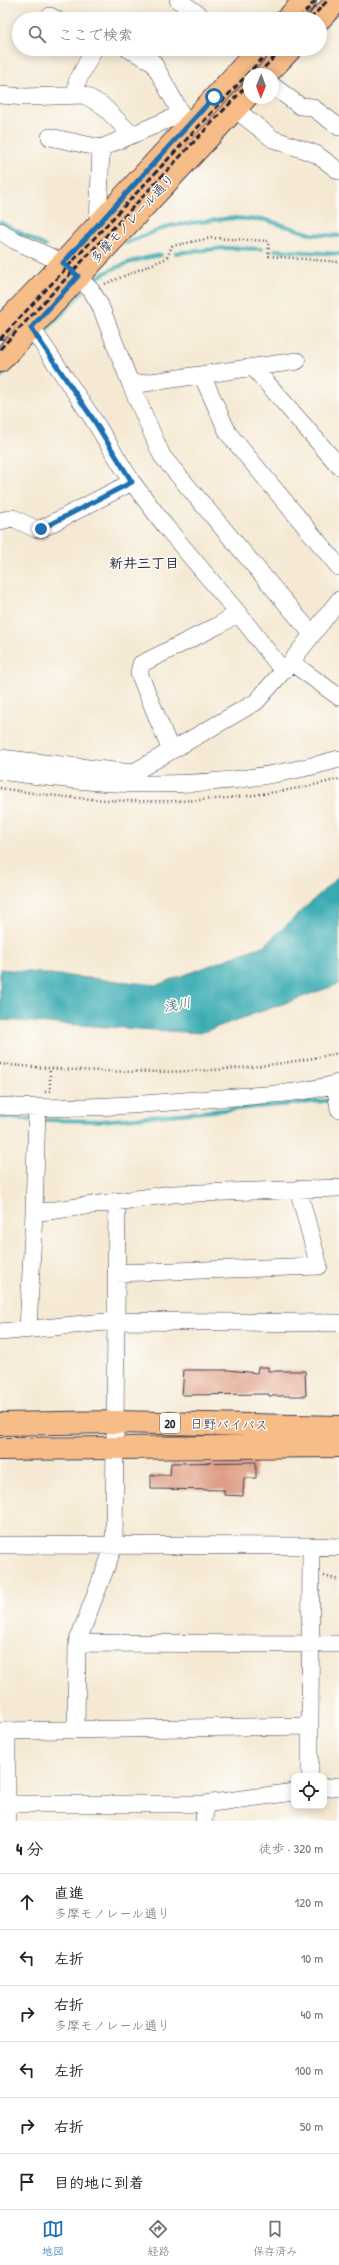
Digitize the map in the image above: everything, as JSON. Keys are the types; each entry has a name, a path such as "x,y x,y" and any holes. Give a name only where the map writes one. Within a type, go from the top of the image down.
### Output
{"main road":[{"path":"294,12 305,0"},
{"path":"327,12 338,0"},
{"name":"多摩モノレール通り","path":"0,328 77,277 98,225 184,120 249,56"},
{"path":"277,68 286,56"},
{"name":"多摩モノレール通り","path":"0,361 242,101"},
{"name":"日野バイパス","path":"0,1424 116,1422 339,1427"},
{"name":"日野バイパス","path":"0,1449 339,1446"}],"street":[{"path":"181,1 196,12"},
{"path":"76,94 77,82 90,56"},
{"path":"50,137 101,148 132,135 184,120 153,62 141,56"},
{"path":"257,56 266,68"},
{"path":"279,84 300,106 312,106 339,127"},
{"path":"0,95 25,97 76,94 84,95 102,105 132,135"},
{"path":"242,101 273,139 316,154 339,171"},
{"path":"98,225 101,148"},
{"path":"0,231 77,277 100,305 131,385 162,456 312,634"},
{"path":"31,328 93,419 132,482 166,527 238,613 287,666 339,697"},
{"path":"131,385 297,361"},
{"path":"253,367 339,466"},
{"path":"202,375 228,433 339,567"},
{"path":"0,521 12,518 36,529 41,529 132,482"},
{"path":"114,783 256,702 287,666 339,600"},
{"path":"171,751 139,673 141,664 219,625 238,613"},
{"path":"0,758 132,773"},
{"path":"0,771 114,783 217,782 281,773 339,759"},
{"path":"0,1106 38,1110 191,1101 279,1093 337,1095"},
{"path":"28,1329 38,1110"},
{"path":"34,1213 173,1194 339,1188"},
{"path":"116,1273 319,1266 298,1189"},
{"path":"76,1730 77,1643 114,1546 117,1201"},
{"path":"0,1332 116,1321 339,1323"},
{"path":"0,1545 339,1547"},
{"path":"310,1773 311,1546"},
{"path":"77,1643 310,1642 339,1644"},
{"path":"7,1821 4,1804 4,1731 310,1726"},
{"path":"327,1788 339,1786"},
{"path":"4,1804 205,1804 291,1792"},
{"path":"204,1821 205,1804"}],"path":[{"path":"77,277 167,258 172,246 211,238 268,241 269,256 339,262"},
{"path":"0,1064 106,1071 197,1070 240,1067 339,1053"},
{"path":"38,1110 50,1091 50,1068"}],"water":[{"name":"浅川","path":"339,876 339,984 200,1033 0,1020 0,969 157,985 265,945"}],"building":[{"path":"258,1367 268,1367 268,1371 305,1371 306,1396 269,1396 269,1394 182,1395 184,1370 229,1370 257,1373"},
{"path":"256,1462 256,1478 244,1478 243,1496 224,1495 224,1490 151,1489 151,1475 170,1475 171,1463"}],"waterway":[{"path":"126,243 169,226 231,218 266,220 311,234 339,236"},
{"path":"0,222 45,246"},
{"path":"176,253 225,248 262,249"},
{"path":"275,250 339,254"},
{"path":"94,279 127,264 144,258 161,255"},
{"path":"47,329 83,292"},
{"path":"0,377 31,346"},
{"path":"40,1120 102,1121 335,1100"},
{"path":"0,1117 34,1120"}],"railway":[{"path":"305,12 316,0"},
{"path":"317,12 328,0"},
{"path":"0,339 264,56"},
{"path":"264,68 275,56"},
{"path":"0,349 243,89"}],"district":[{"name":"新井三丁目","path":"144,562"}],"route":[{"path":"41,529 132,482 93,419 31,328 78,276 63,263 214,97"}]}
